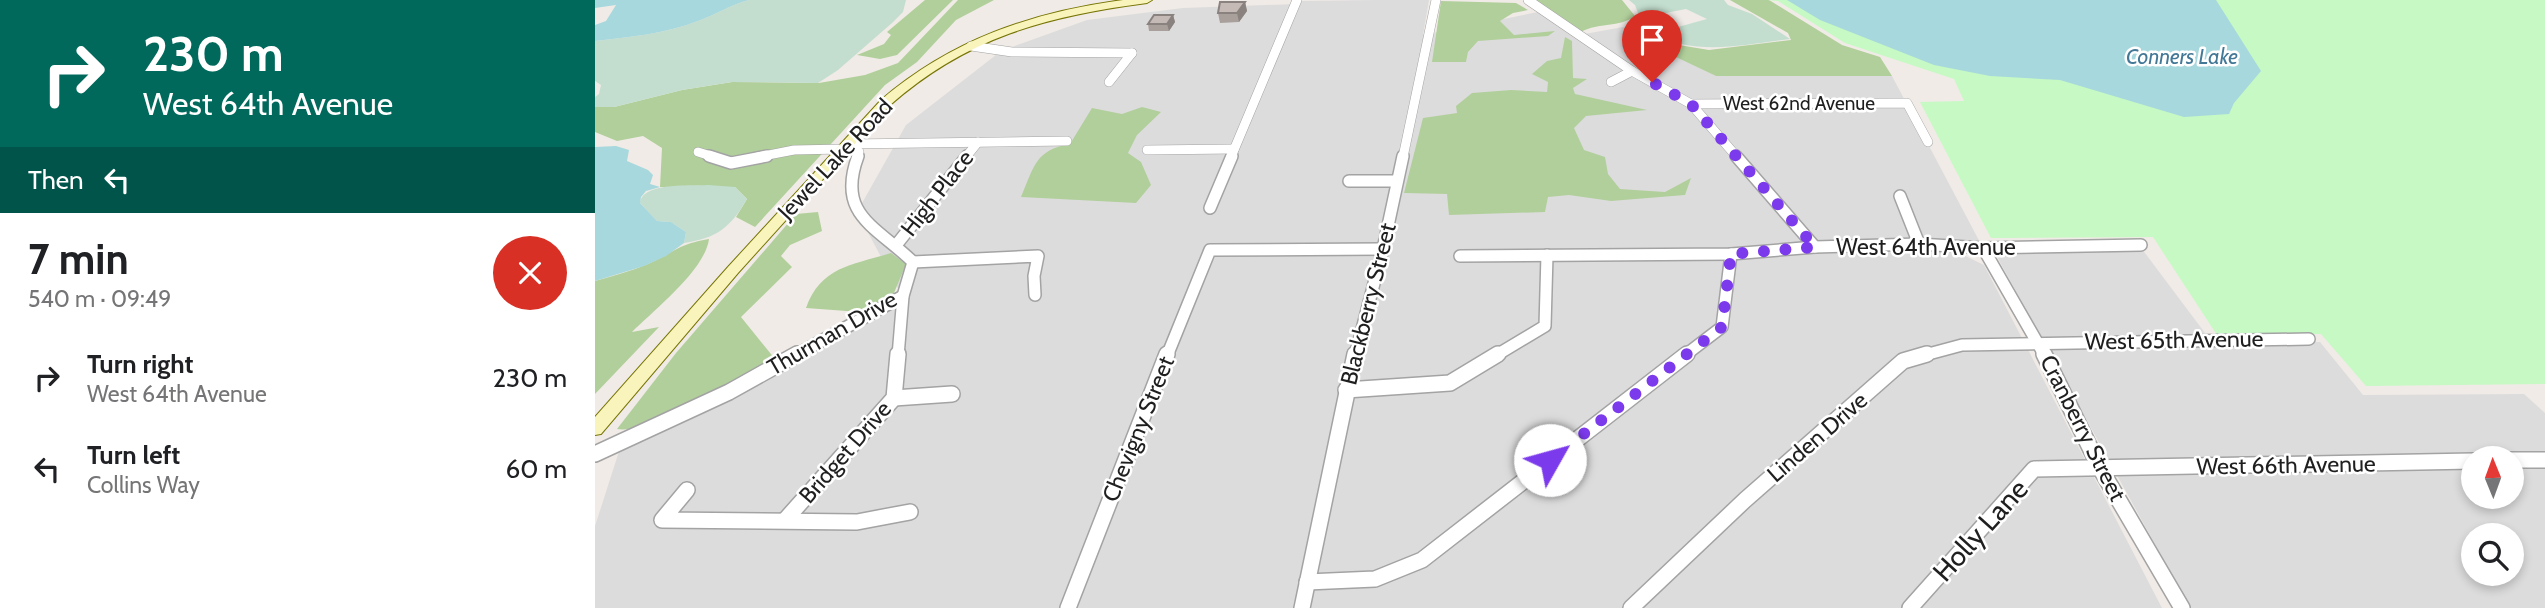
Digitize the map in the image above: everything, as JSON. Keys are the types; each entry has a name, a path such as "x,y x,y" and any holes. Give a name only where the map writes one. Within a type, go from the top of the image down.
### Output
{"main road":[{"name":"Jewel Lake Road","path":"595,429 733,270 896,92 929,68 971,46 1051,18 1147,0"}],"street":[{"path":"1210,208 1297,0"},
{"name":"Blackberry Street","path":"1302,608 1346,390 1383,249 1436,0"},
{"path":"1528,0 1632,71 1691,104 1815,247"},
{"path":"971,46 1012,52 1132,52 1109,82"},
{"path":"1611,82 1632,71"},
{"name":"West 62nd Avenue","path":"1691,104 1907,103 1928,142"},
{"path":"698,152 731,163 794,150 1067,141"},
{"name":"High Place","path":"897,244 978,142"},
{"name":"Thurman Drive","path":"595,454 729,392 903,296 913,262 897,244 857,212 848,193 849,173 859,152 845,147"},
{"path":"1147,150 1234,149"},
{"path":"1349,181 1397,181"},
{"path":"1900,196 1919,244"},
{"name":"West 64th Avenue","path":"1459,256 1731,254 1815,247 1919,244 1983,248 2141,245"},
{"name":"Cranberry Street","path":"1983,248 2038,342 2100,468 2182,608"},
{"name":"Chevigny Street","path":"1067,608 1210,250 1383,249"},
{"path":"1307,582 1375,579 1422,560 1722,327 1731,254"},
{"path":"1346,390 1450,383 1545,326 1547,255"},
{"path":"913,262 1038,256 1034,276 1035,295"},
{"name":"Bridget Drive","path":"786,519 894,398 903,296"},
{"name":"West 65th Avenue","path":"2038,342 2309,339"},
{"name":"Linden Drive","path":"1631,608 1745,500 1903,361 1962,345 2038,342"},
{"path":"894,398 952,394"},
{"path":"2524,460 2545,460"},
{"name":"West 66th Avenue","path":"2100,468 2461,461"},
{"name":"Holly Lane","path":"1910,608 2034,469 2100,468"},
{"path":"687,490 662,520 721,522 786,519 857,522 910,512"}],"shaded area":[{"path":"1429,0 1423,35 1543,11 1579,35 1623,27 1716,76 1892,76 1983,248 1676,256 1955,251 1984,265 2162,608 595,608 595,526 622,442 902,296 857,212 906,125 1001,51 1087,20 1183,8 1296,4 1290,29 1302,1"},
{"path":"2142,249 2214,345 2320,342 2363,395 2524,394 2545,413 2545,608 2190,608 1996,255 2005,250"}],"green space":[{"path":"749,0 906,0 903,12 892,23 838,70 818,83 732,82 682,90 614,107 595,107 595,97 599,94 601,85 595,81 595,41 672,29"},
{"path":"925,0 953,0 897,55 880,59 857,55 884,44 891,35 887,32"},
{"path":"958,0 994,0 956,20 917,62 885,85 755,227 736,217 747,199 735,187 660,187 662,148 643,136 617,141 595,132 595,107 614,107 682,90 732,82 819,83 865,75 898,63"},
{"path":"1533,0 1622,0 1635,16 1629,20 1581,32"},
{"path":"1629,0 1724,0 1728,5 1752,14 1790,39 1718,47 1701,47 1666,40 1648,32 1707,19 1686,9 1640,18 1635,5"},
{"path":"1730,0 1769,0 1842,45 1880,57 1892,76 1716,76 1636,38 1709,50 1791,40 1788,33"},
{"path":"1767,0 2545,0 2545,384 2366,386 2321,334 2217,335 2153,237 1991,238 1920,102 1964,101 1954,79 1845,43 1778,1"},
{"path":"1441,1 1516,3 1528,10 1513,13 1500,21 1514,35 1555,31 1548,36 1478,41 1468,52 1466,62 1432,62"},
{"path":"1565,37 1572,41 1573,78 1587,79 1573,88 1575,94 1647,110 1586,116 1574,128 1584,150 1605,157 1608,174 1620,189 1665,192 1691,178 1685,195 1611,201 1569,195 1548,197 1545,212 1449,215 1447,194 1404,193 1423,118 1457,113 1456,106 1472,93 1511,90 1547,92 1548,82 1532,74 1547,61 1561,58"},
{"path":"1142,107 1161,112 1137,135 1128,153 1141,162 1151,185 1136,203 1021,197 1037,162 1049,151 1070,144 1092,108 1122,114"},
{"path":"708,185 735,187 747,199 735,217 721,230 695,241 684,243 686,232 671,222 657,221 640,203 649,191 658,188"},
{"path":"818,212 822,231 790,245 781,256 792,267 741,317 775,359 673,414 652,423 617,429 676,353 796,214"},
{"path":"709,239 698,264 689,276 632,332 659,327 595,394 595,281 642,267 683,246"},
{"path":"891,253 906,264 894,293 860,312 806,308 812,294 829,275"}],"water":[{"path":"595,0 749,0 672,29 595,41 595,25 606,21 616,5 595,8"},
{"name":"Conners Lake","path":"1787,0 2216,0 2261,71 2234,103 2229,114 2184,117 2060,80 1990,76 1934,65 1820,20"},
{"path":"616,146 629,150 627,161 648,170 653,175 650,184 660,187 646,191 640,203 657,221 671,222 686,232 684,243 666,256 644,266 595,281 595,147"}],"building":[{"path":"1220,2 1245,2 1237,13 1218,13"},
{"path":"1154,15 1173,15 1167,24 1148,24"}],"route":[{"path":"1550,460 1722,327 1731,254 1815,247 1691,104 1652,82"}]}
